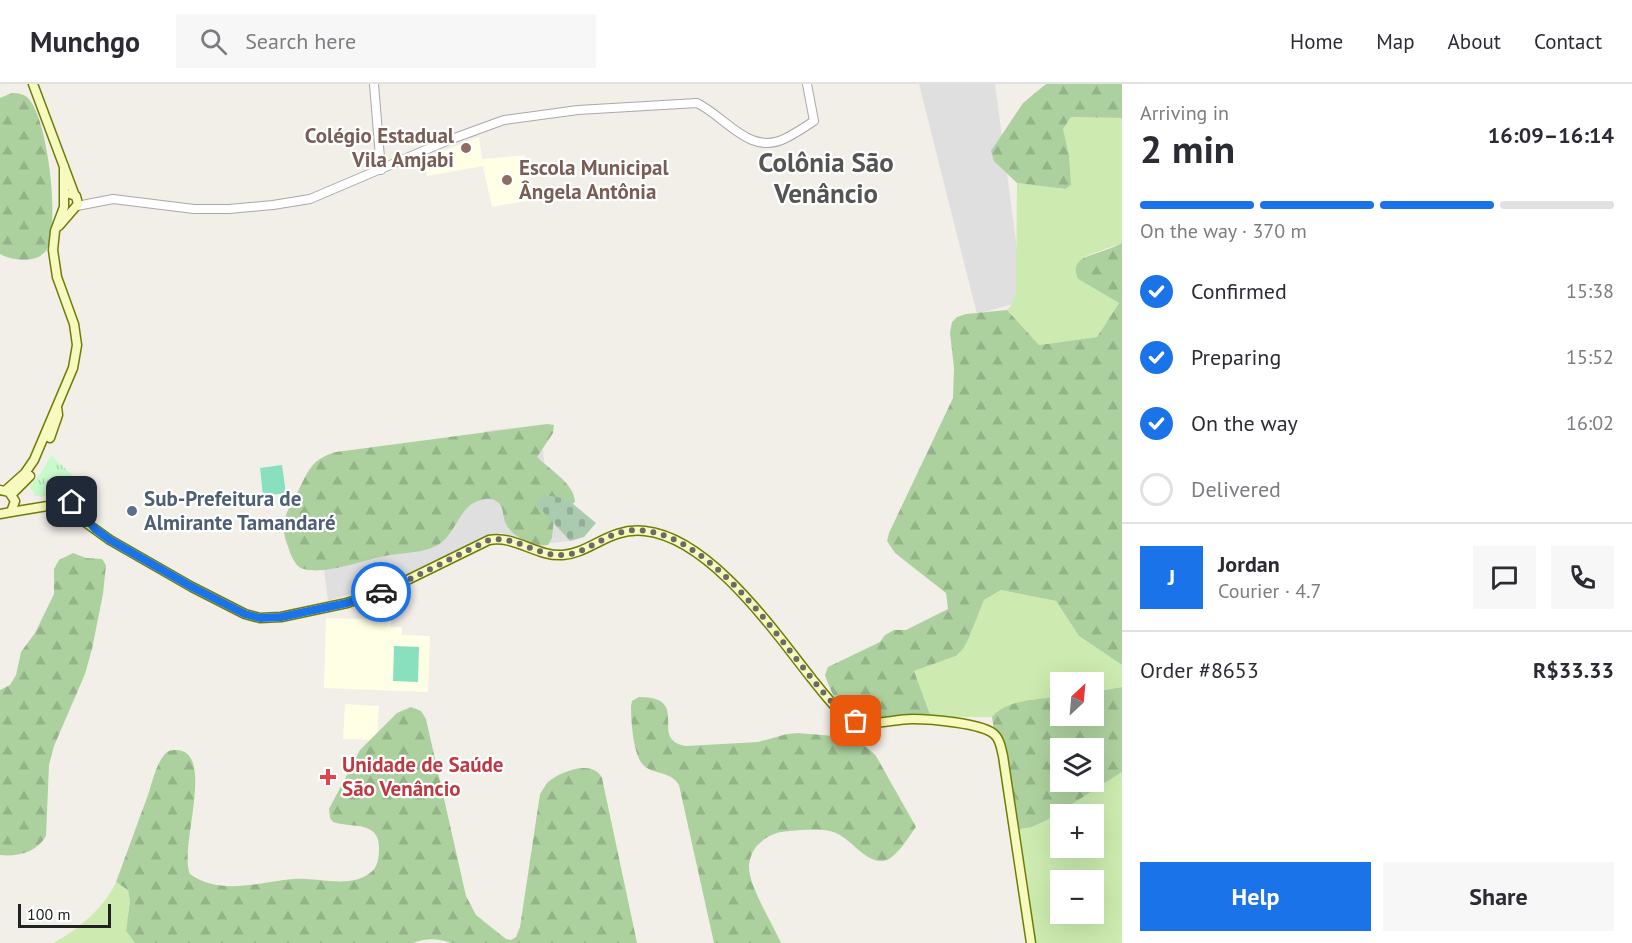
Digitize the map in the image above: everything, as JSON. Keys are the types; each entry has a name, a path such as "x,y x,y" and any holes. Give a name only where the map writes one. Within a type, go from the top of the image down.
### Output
{"main road":[{"path":"33,84 78,201 76,207 55,231"},
{"path":"64,166 64,202 69,210 76,207"},
{"path":"10,512 8,494 34,460 73,368 77,345 74,324 54,261 53,250 55,231 64,202 69,194 75,196"},
{"path":"8,494 32,507"},
{"path":"0,514 72,502 95,529"},
{"path":"60,504 110,540 192,587 245,614 260,618 281,617 347,603 391,588 489,540 498,538 553,555 567,555 607,536 625,531 648,531 671,539 732,582 823,692 846,716 867,723 912,719 932,721 982,728 994,734 1000,741 1003,756 1030,943"}],"street":[{"path":"374,84 381,170"},
{"path":"76,207 121,199 178,208 208,209 273,205 310,199 449,140 497,123 552,113 698,102 747,139 760,143 772,143 785,139 814,121 807,84"},
{"path":"75,196 97,202"}],"shaded area":[{"path":"919,84 995,84 1024,301 977,314"},
{"path":"479,137 482,159 525,155 531,200 492,207 483,166 427,176 424,158"},
{"path":"540,425 548,495 536,504 570,541 535,545 501,533 486,536 393,582 328,601 322,553 452,475 485,431"},
{"path":"326,618 391,620 391,627 402,627 402,635 430,636 428,692 324,688"},
{"path":"345,704 379,706 377,740 343,739"}],"green space":[{"path":"1046,84 1122,84 1122,118 1071,117 1063,129 1069,156 1071,185 1065,189 1017,183 994,161 991,151 1023,103"},
{"path":"12,93 27,97 36,111 46,149 52,196 51,236 47,249 38,257 25,260 0,254 0,98"},
{"path":"1071,117 1122,118 1122,243 1086,256 1078,279 1119,303 1097,337 1039,345 1007,310 1016,293 1017,183 1065,189 1063,129"},
{"path":"1122,243 1122,665 1079,636 1056,601 1001,590 984,600 968,640 956,656 914,671 931,717 885,718 851,713 843,708 832,693 825,675 828,667 880,642 885,635 894,630 906,630 948,609 946,593 895,553 887,541 953,398 954,368 950,333 952,322 957,317 966,314 1007,310 1039,345 1097,337 1119,303 1078,279 1076,267 1082,259"},
{"path":"547,424 554,425 553,433 537,457 566,483 574,495 575,502 554,517 552,538 548,545 537,545 518,537 505,522 500,504 488,499 477,501 465,510 448,536 429,549 323,570 301,568 293,559 284,531 286,514 310,469 327,455"},
{"path":"51,455 75,478 76,488 63,496 34,496 35,493 29,487 41,473"},
{"path":"282,465 286,493 263,496 260,468"},
{"path":"545,495 567,499 596,523 584,537 570,541 536,504"},
{"path":"73,553 86,558 102,559 106,565 103,594 92,649 85,674 54,746 49,765 46,836 32,850 14,855 0,855 0,690 10,685 16,675 21,652 35,633 54,594 54,569 59,560"},
{"path":"1001,590 1056,601 1079,636 1122,665 1122,687 1104,690 1104,672 1050,672 1050,698 1014,704 992,717 931,717 914,671 956,656 963,649 984,600"},
{"path":"394,646 419,647 418,682 393,681"},
{"path":"1122,687 1122,772 1104,784 1104,738 1050,738 1050,792 1091,792 1072,804 1050,804 1050,818 1032,827 1009,831 992,717 1006,707 1050,697 1050,726 1104,726 1104,690"},
{"path":"639,697 655,699 664,704 670,736 675,742 686,746 758,742 798,733 840,737 860,744 876,756 916,827 891,858 881,861 870,858 843,837 827,830 789,831 777,833 763,840 755,848 751,857 750,875 757,895 781,943 714,943 679,785 669,776 651,770 642,764 636,749 631,706 632,701"},
{"path":"411,707 421,711 426,719 466,896 476,915 506,939 511,940 516,937 520,927 540,794 548,782 561,774 576,769 592,769 602,778 637,943 451,943 432,939 413,943 135,943 126,931 130,901 128,890 116,882 157,768 167,752 174,750 187,753 193,765 195,781 188,861 190,874 202,881 227,886 254,885 293,879 353,880 362,878 375,868 379,855 378,840 374,833 365,827 333,822 329,809 360,750 397,713"},
{"path":"1122,772 1122,943 1029,943 1022,915 1009,831 1032,827 1050,818 1050,858 1104,858 1104,804 1072,804 1091,792 1104,792 1104,784"},
{"path":"116,882 128,890 130,901 126,931 135,943 53,943 72,932 90,917 105,900"}],"way so far":[{"path":"381,592 489,540 498,538 553,555 567,555 607,536 625,531 648,531 671,539 690,550 732,582 823,692 846,716 856,721"}],"place":[{"name":"Colégio Estadual Vila Amjabi","path":"466,148"},
{"name":"Escola Municipal Ângela Antônia","path":"507,180"},
{"name":"Sub-Prefeitura de Almirante Tamandaré","path":"132,511"},
{"name":"Unidade de Saúde São Venâncio","path":"328,777"}],"district":[{"name":"Colônia São Venâncio","path":"826,178"}],"route":[{"path":"72,502 95,529 110,540 245,614 260,618 281,617 347,603 381,592"}]}
